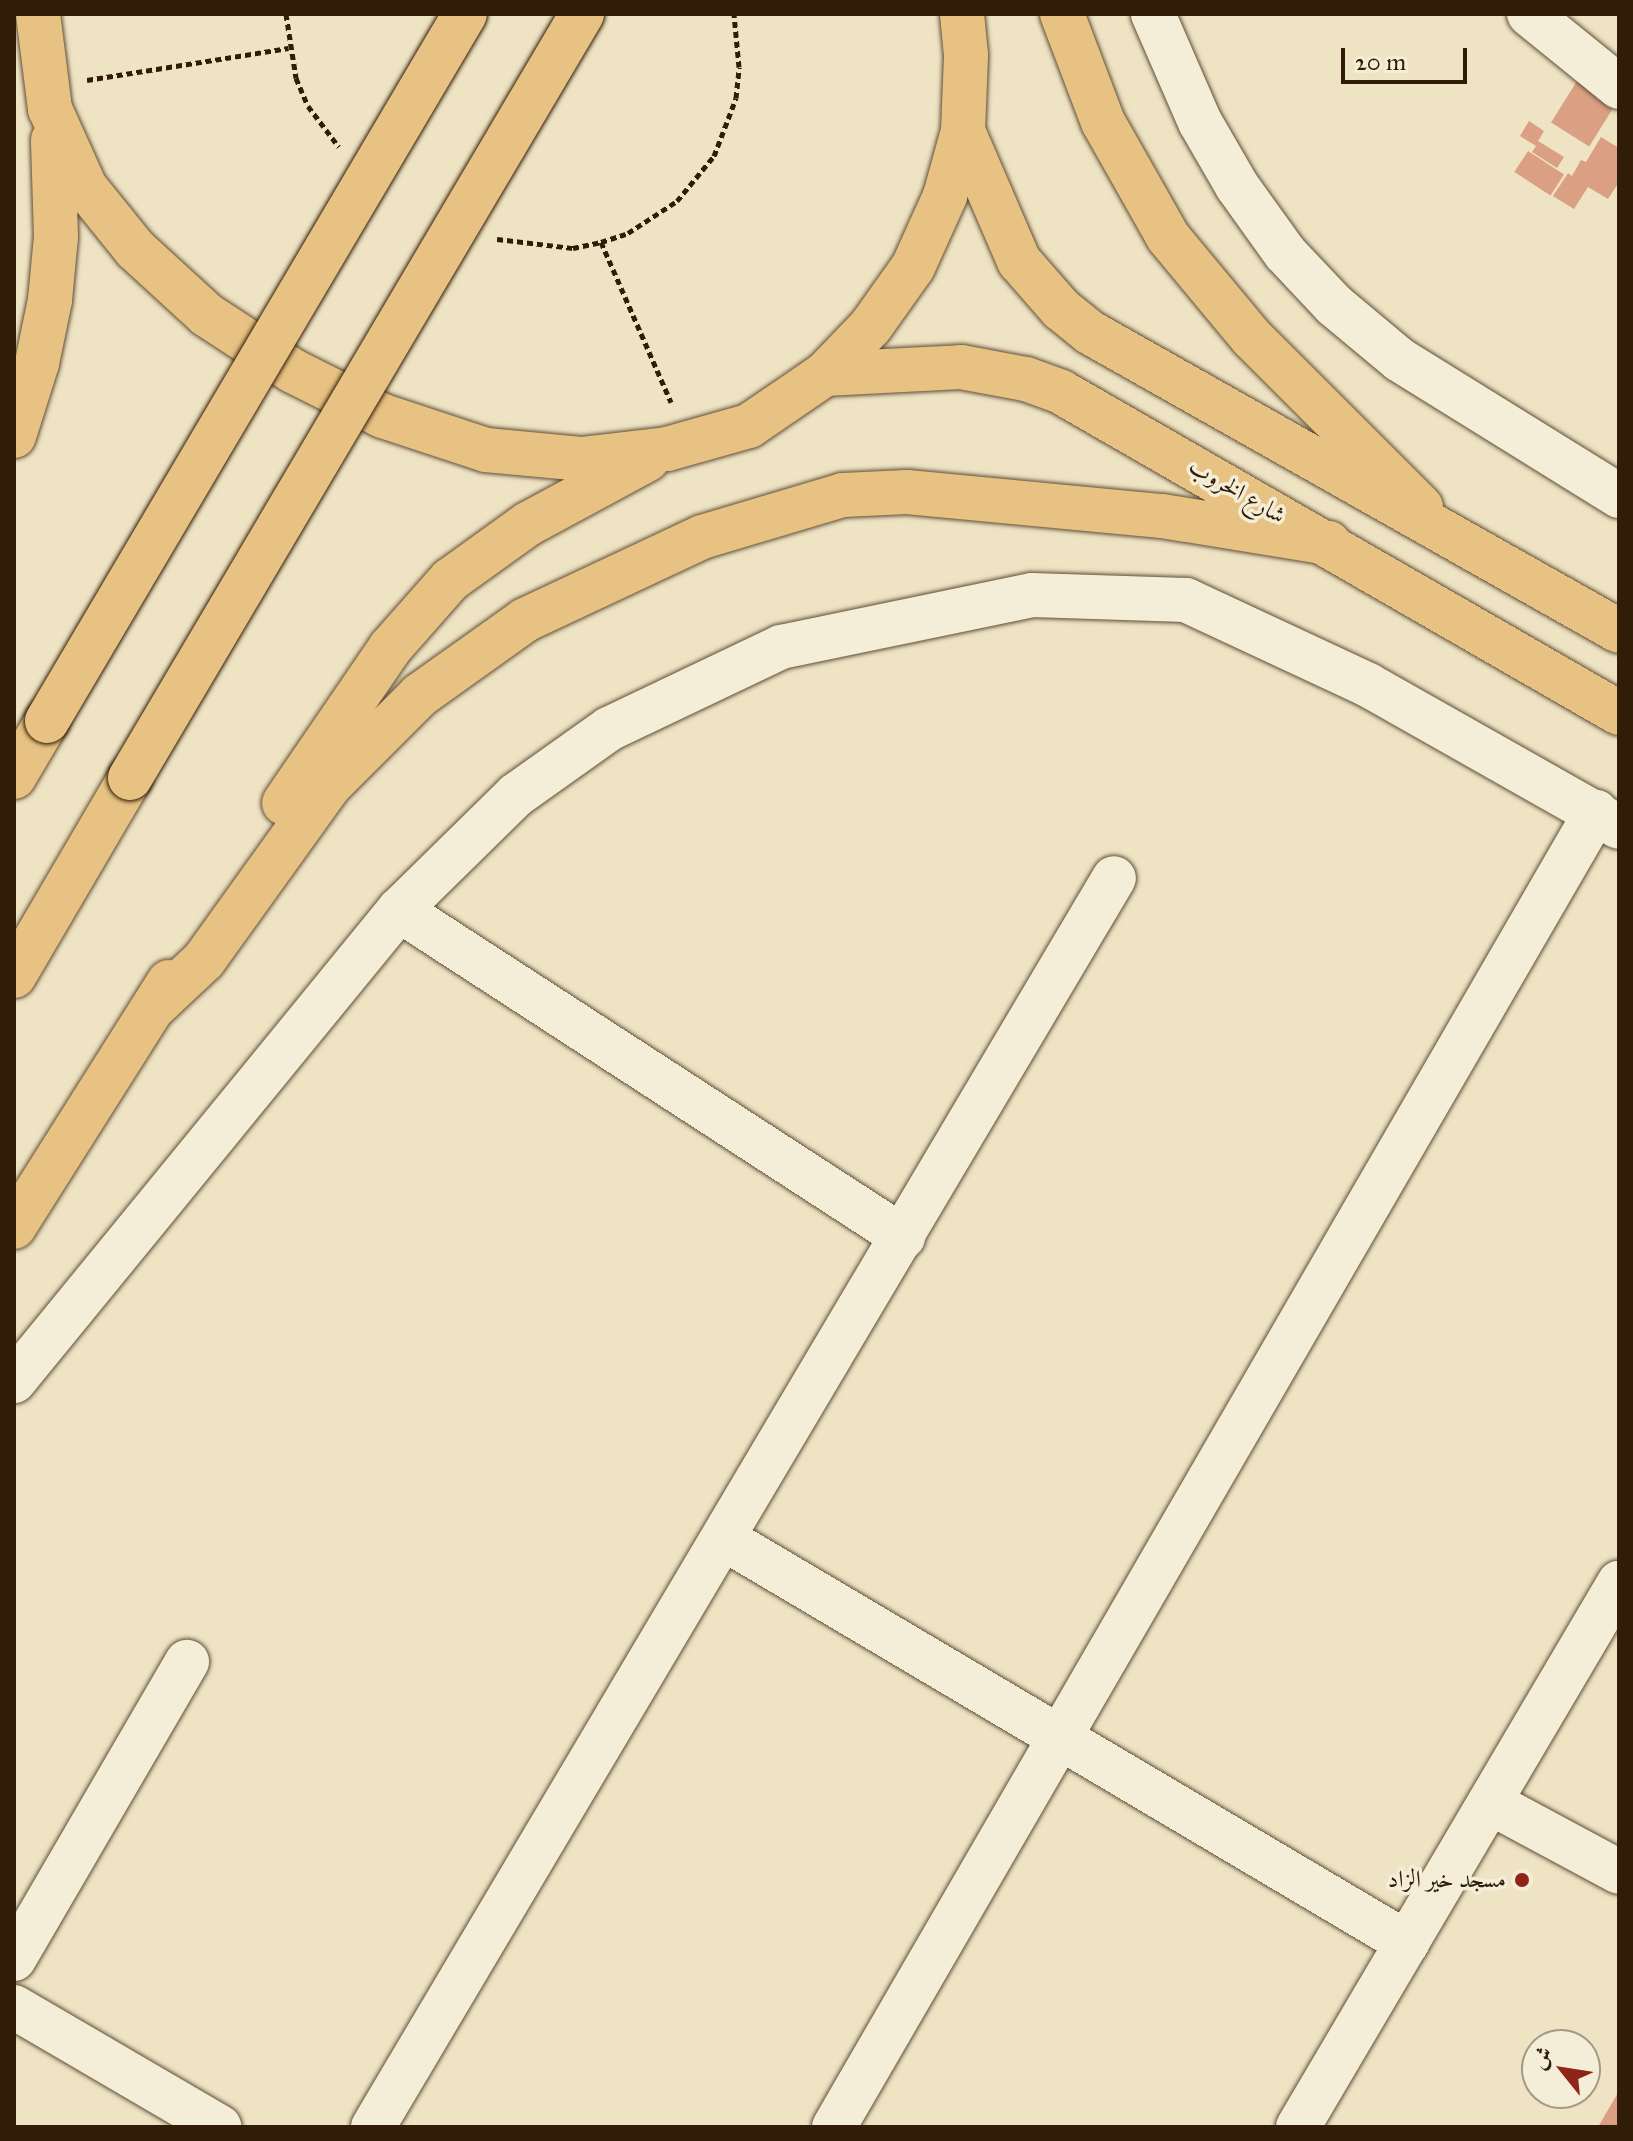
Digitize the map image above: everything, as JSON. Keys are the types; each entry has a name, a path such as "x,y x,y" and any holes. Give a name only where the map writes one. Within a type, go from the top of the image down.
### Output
{"main road":[{"path":"14,436 50,300 57,173 38,14"},
{"path":"14,777 465,14"},
{"path":"14,976 582,14"},
{"path":"48,98 85,187 135,249 207,315 293,371 383,416 486,450 581,459 678,446 749,426 825,374 871,326 913,267 945,196 963,131 966,55 962,14"},
{"path":"1062,14 1103,122 1168,237 1252,338 1370,451 1444,533"},
{"path":"963,131 1005,235 1028,273 1061,309 1126,355 1619,631"},
{"name":"شارع الخروب","path":"825,374 961,367 1026,379 1061,392 1329,543 1619,713"},
{"path":"14,1227 296,784 417,615 487,550 678,446"},
{"path":"154,1007 213,949 329,786 420,695 525,620 702,537 843,495 907,492 1162,516 1329,543"}],"street":[{"path":"1153,14 1200,122 1237,186 1285,253 1334,305 1400,360 1619,496"},
{"path":"1529,14 1619,87"},
{"path":"14,1381 399,910 516,795 574,750 637,714 781,647 1032,595 1186,600 1368,685 1608,819 834,2127"},
{"path":"373,2127 1114,878"},
{"path":"399,910 903,1237"},
{"path":"723,1538 1407,1943"},
{"path":"1298,2127 1619,1583"},
{"path":"14,1959 187,1662"},
{"path":"1491,1803 1619,1872"},
{"path":"14,2007 219,2127"}],"path":[{"path":"286,14 288,48 308,106 347,155"},
{"path":"486,237 558,247 601,242 654,219 677,201 714,156 736,98 739,67 734,14"},
{"path":"48,98 288,48"},
{"path":"601,242 678,446"}],"building":[{"path":"1577,81 1615,105 1589,146 1551,123"},
{"path":"1529,121 1544,131 1538,141 1564,157 1557,168 1532,152 1536,146 1520,136"},
{"path":"1601,137 1619,148 1619,182 1608,199 1588,187 1574,209 1553,196 1568,173 1572,176 1581,160 1586,162"},
{"path":"1528,151 1564,174 1550,195 1514,172"},
{"path":"1619,2091 1619,2127 1598,2127"}],"place":[{"name":"مسجد خير الزاد","path":"1522,1880"}]}
